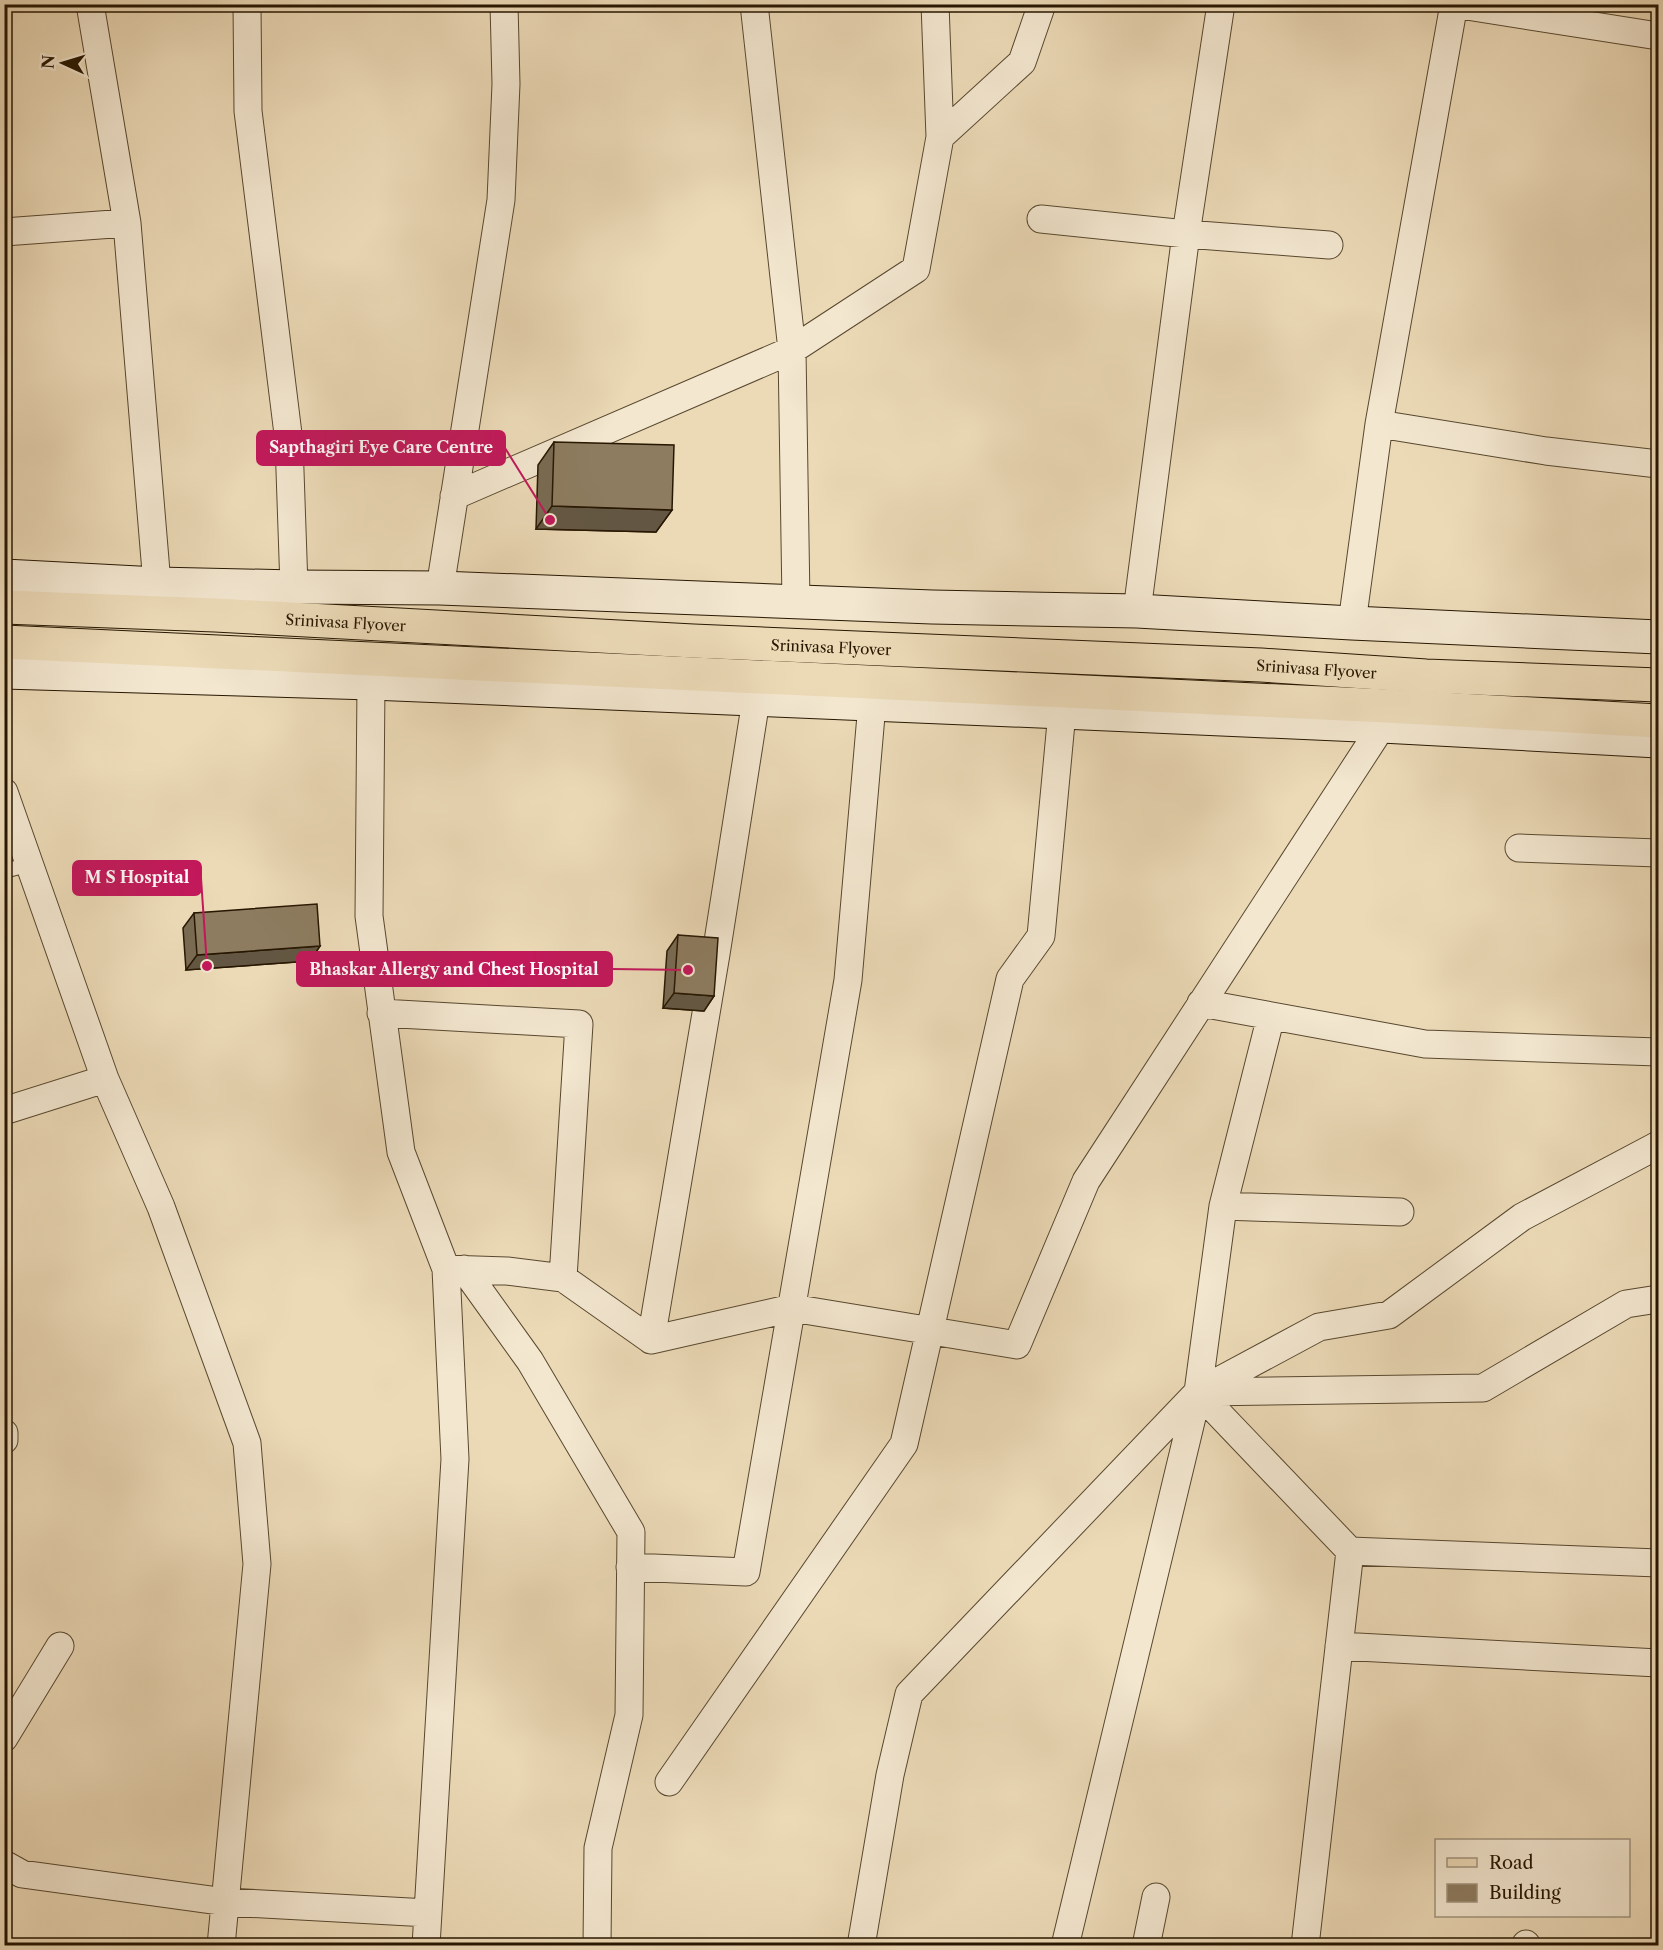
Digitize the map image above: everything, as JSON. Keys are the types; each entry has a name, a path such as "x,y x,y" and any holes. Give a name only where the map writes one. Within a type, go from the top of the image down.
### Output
{"main road":[{"name":"Srinivasa Flyover","path":"4,607 215,615 693,641 1260,665 1426,676 1659,685"},
{"path":"4,642 1386,706 1659,721"}],"street":[{"path":"90,4 127,223 157,584"},
{"path":"247,4 248,111 289,442 294,587"},
{"path":"440,588 501,200 506,84 504,4"},
{"path":"754,4 792,350 796,602"},
{"path":"454,496 792,350 916,269 940,137 935,4"},
{"path":"940,137 1022,62 1042,4"},
{"path":"1137,611 1186,234 1221,4"},
{"path":"1352,623 1379,424 1454,4 1659,36"},
{"path":"1041,219 1186,234 1329,245"},
{"path":"4,232 127,223"},
{"path":"1379,424 1546,451 1659,464"},
{"path":"4,576 157,584 440,588 796,602 1137,611 1659,637"},
{"path":"4,672 371,682 756,700 1062,711 1659,741"},
{"path":"371,682 369,916 401,1152 455,1269 530,1361 631,1532 628,1715 598,1848 597,1946"},
{"path":"651,1340 717,954 756,700"},
{"path":"630,1567 746,1572 848,980 872,704"},
{"path":"669,1782 904,1444 1010,979 1041,936 1062,711"},
{"path":"455,1269 507,1270 563,1278 651,1340 792,1308 1017,1346 1086,1181 1382,726"},
{"path":"4,792 105,1079 161,1206 247,1443 257,1564 221,1946"},
{"path":"1519,848 1659,853"},
{"path":"1201,1003 1425,1044 1659,1052"},
{"path":"381,1013 579,1023 563,1278"},
{"path":"1065,1946 1198,1392 1223,1206 1271,1016"},
{"path":"4,1111 105,1079"},
{"path":"861,1946 890,1774 909,1694 1198,1392 1318,1327 1389,1315 1522,1217 1659,1144"},
{"path":"1223,1206 1400,1212"},
{"path":"426,1946 455,1459 455,1269"},
{"path":"1198,1392 1483,1388 1626,1304 1659,1299"},
{"path":"1198,1392 1350,1551 1659,1563"},
{"path":"4,1433 4,1440"},
{"path":"1305,1946 1350,1551"},
{"path":"4,1738 60,1646"},
{"path":"1339,1646 1659,1663"},
{"path":"4,1864 22,1874 226,1902 428,1913"},
{"path":"1146,1946 1156,1897"}],"lane":[{"path":"4,871 31,864"}],"building":[{"path":"554,442 674,445 672,510 552,506"},
{"path":"317,904 320,946 197,955 194,913"},
{"path":"678,935 718,938 714,996 674,993"}],"place":[{"name":"Sapthagiri Eye Care Centre","path":"550,520"},
{"name":"M S Hospital","path":"207,966"},
{"name":"Bhaskar Allergy and Chest Hospital","path":"688,970"}]}
